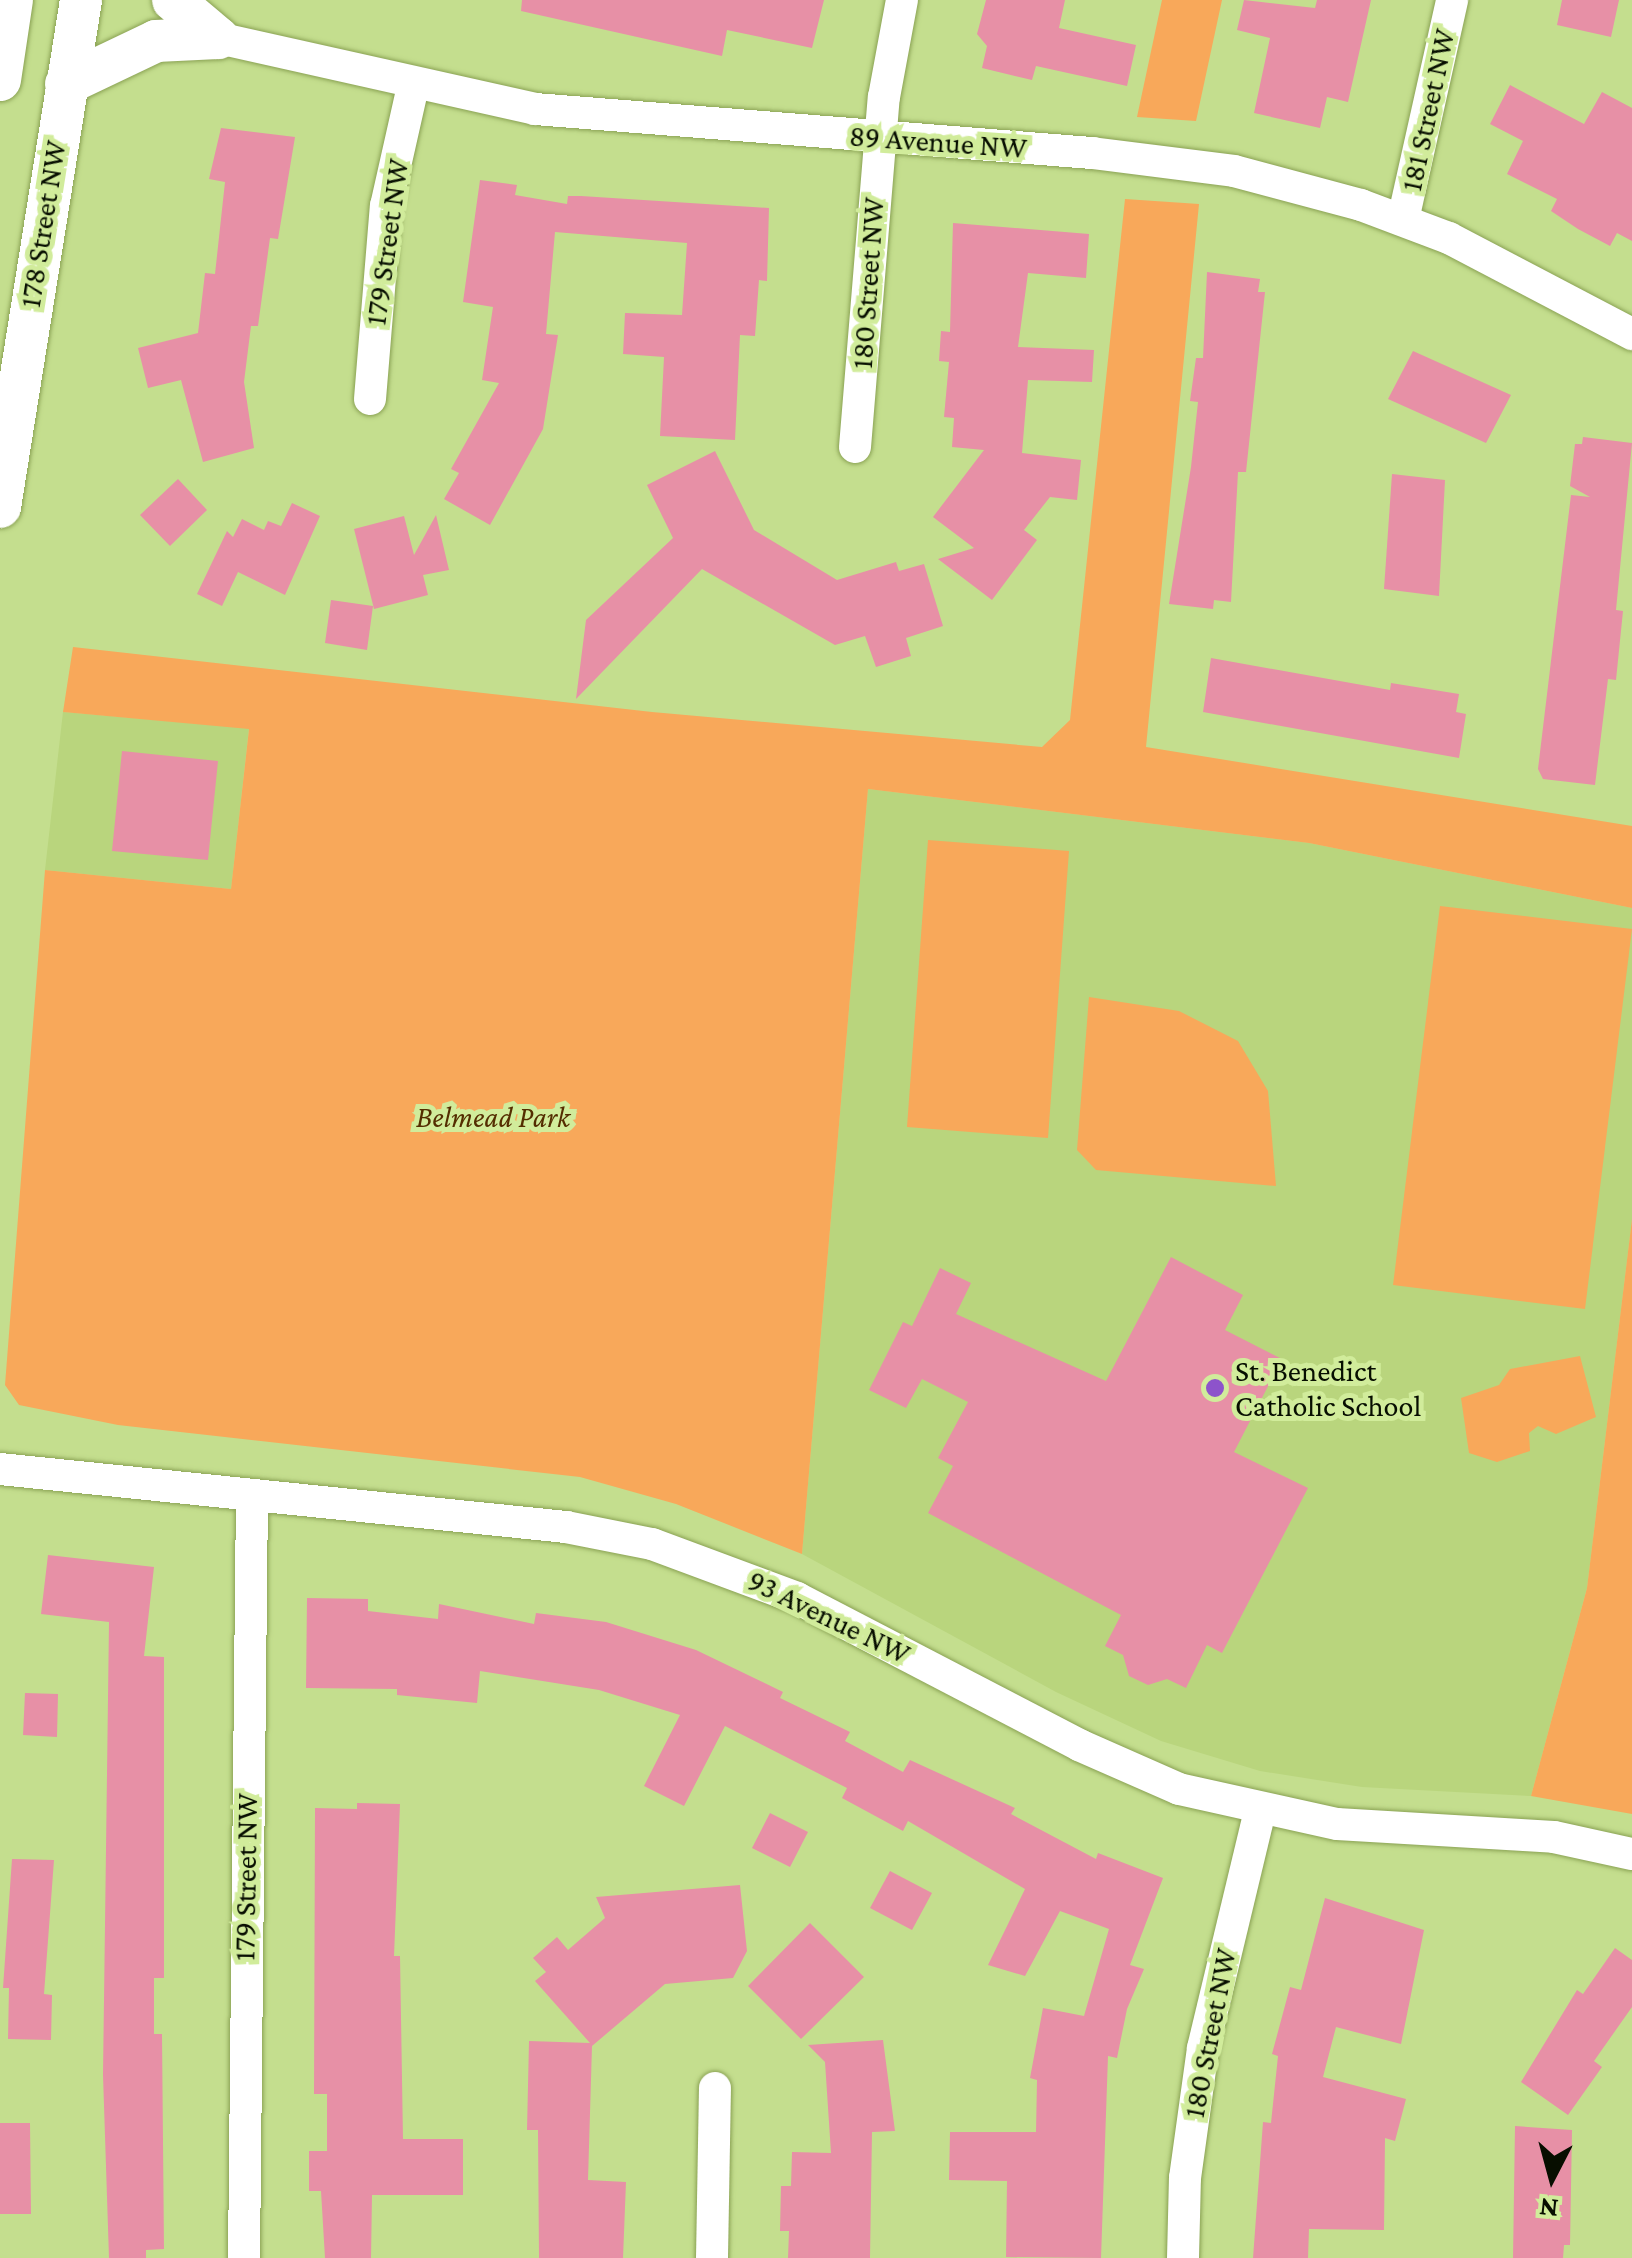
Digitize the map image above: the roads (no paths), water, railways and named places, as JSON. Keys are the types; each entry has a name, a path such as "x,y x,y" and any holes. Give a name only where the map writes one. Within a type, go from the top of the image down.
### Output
{"main road":[{"path":"0,73 12,0"},
{"name":"178 Street NW","path":"0,508 81,0"},
{"path":"173,0 218,38"},
{"path":"66,84 156,42 218,38"}],"street":[{"name":"180 Street NW","path":"856,448 880,138 902,0"},
{"name":"181 Street NW","path":"1403,220 1452,0"},
{"name":"89 Avenue NW","path":"218,38 414,86 611,119 1168,160 1295,186 1403,220 1632,334"},
{"name":"179 Street NW","path":"370,399 386,206 414,86"},
{"name":"93 Avenue NW","path":"0,1469 566,1527 699,1557 797,1598 1127,1767 1260,1811 1337,1824 1554,1837 1632,1854"},
{"name":"179 Street NW","path":"244,2258 252,1496"},
{"name":"180 Street NW","path":"1183,2258 1185,2178 1202,2048 1260,1811"},
{"path":"712,2258 715,2088"}],"place":[{"name":"St. Benedict Catholic School","path":"1215,1388"}],"park label":[{"name":"Belmead Park","path":"493,1117"}]}
